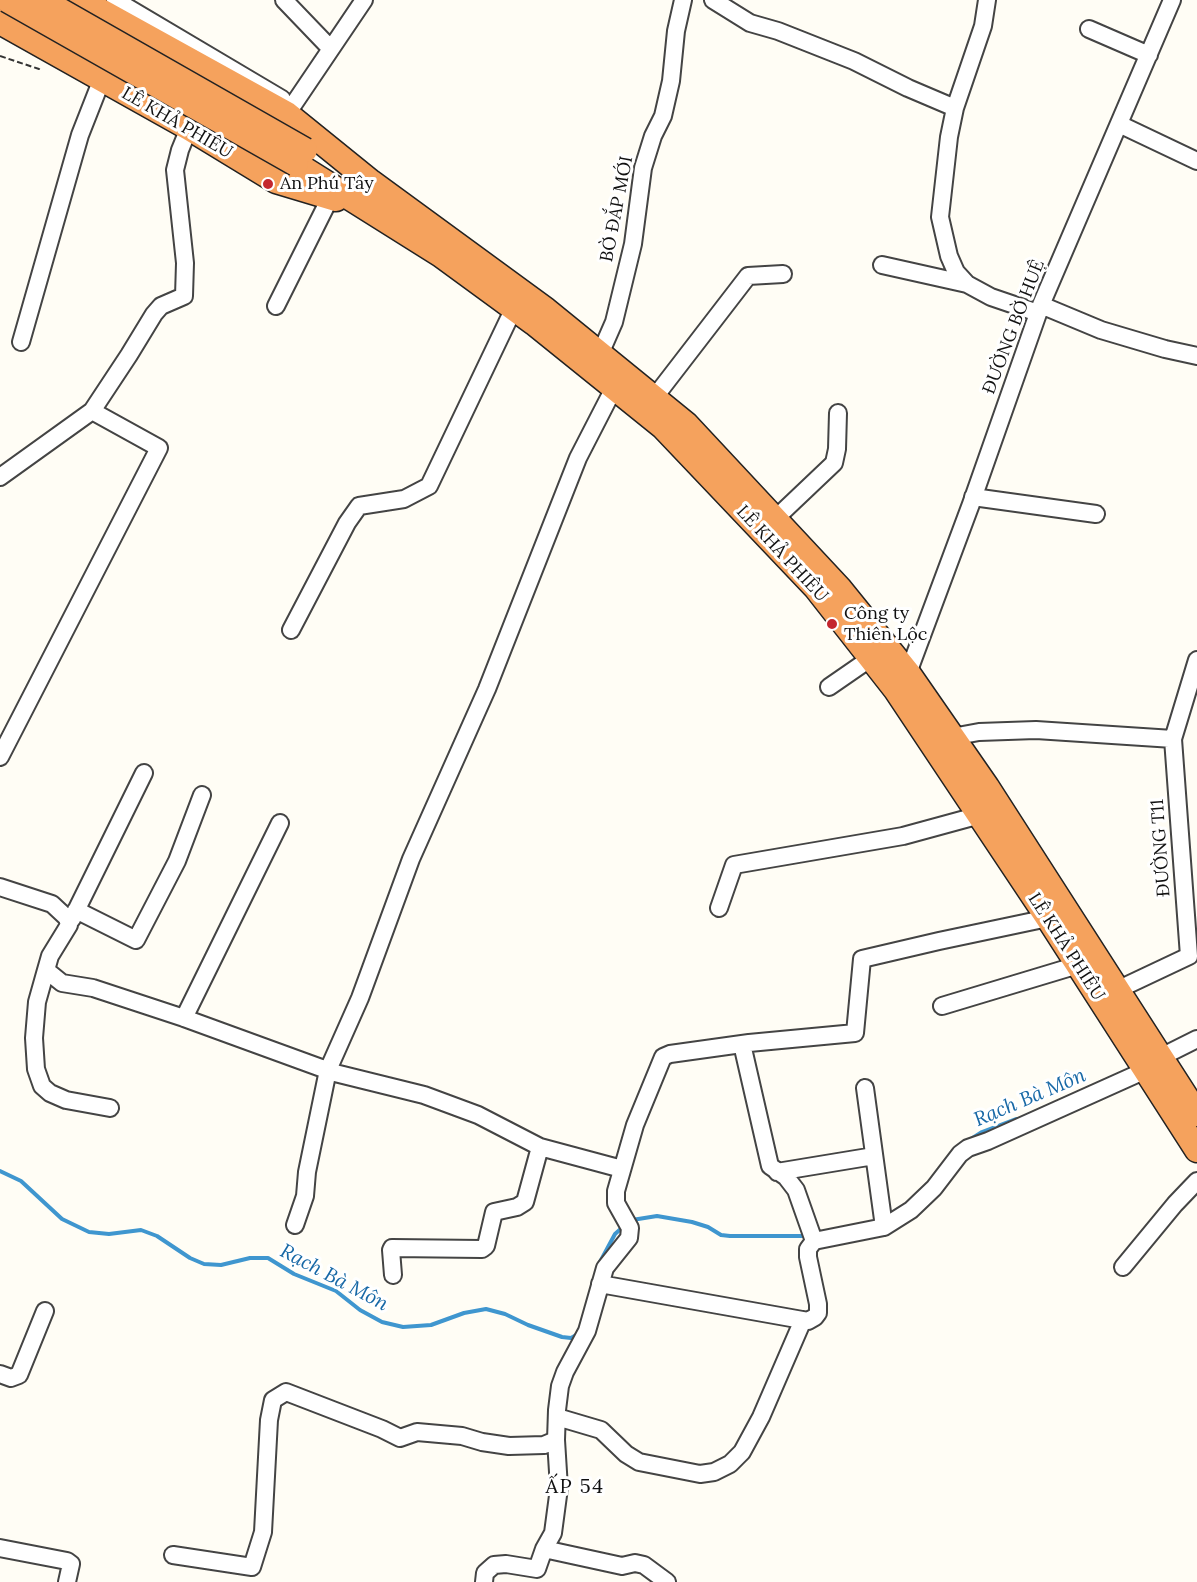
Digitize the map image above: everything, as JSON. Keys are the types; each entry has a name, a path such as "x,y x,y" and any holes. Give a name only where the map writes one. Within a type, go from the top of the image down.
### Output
{"highway":[{"path":"7,0 300,157"},
{"path":"42,0 300,157"},
{"name":"LÊ KHẢ PHIÊU","path":"81,0 290,109 371,183 546,310 686,424 840,589 908,673 987,787 1117,990 1197,1150"},
{"name":"LÊ KHẢ PHIÊU","path":"0,22 47,60 102,79 276,181 330,198 362,205"},
{"name":"LÊ KHẢ PHIÊU","path":"300,157 371,183"},
{"name":"LÊ KHẢ PHIÊU","path":"300,157 362,205 441,255 514,308 663,427 808,580 896,690 1078,965 1153,1064 1197,1114"}],"street":[{"path":"115,0 290,109 364,0"},
{"path":"284,0 331,49"},
{"name":"BỜ ĐẮP MỚI","path":"600,354 614,322 633,244 643,168 653,136 663,116 671,81 676,31 683,0"},
{"path":"713,0 750,23 778,31 854,61 955,108"},
{"path":"967,284 956,272 949,256 940,218 949,137 955,108 982,26 987,0"},
{"name":"ĐƯỜNG BỜ HUỆ","path":"908,673 1040,309 1172,0"},
{"path":"1089,29 1149,55"},
{"path":"0,37 47,60"},
{"path":"21,342 80,135 102,79"},
{"path":"1119,124 1197,161"},
{"path":"0,477 92,411 154,314 161,306 184,296 185,263 174,170 189,128"},
{"path":"276,306 330,198"},
{"path":"882,264 967,284 991,297 1040,309 1165,349 1197,356"},
{"path":"654,398 748,276 783,274"},
{"path":"291,630 347,523 359,506 404,499 429,486 514,308"},
{"path":"296,1225 305,1196 328,1071 360,998 411,859 486,689 578,458 614,388"},
{"path":"0,757 159,448 92,411"},
{"path":"774,519 834,463 837,449 838,413"},
{"path":"973,497 1096,514"},
{"path":"829,687 871,658"},
{"name":"ĐƯỜNG T11","path":"1117,990 1189,956 1173,739 1190,702 1197,660"},
{"path":"952,737 979,732 1036,730 1173,739"},
{"path":"110,1108 66,1100 50,1093 42,1086 36,1070 34,1038 37,1002 51,956 73,918 144,772"},
{"path":"0,887 52,904 67,918 73,918 136,940 177,861 202,795"},
{"path":"719,908 734,865 903,836 980,815"},
{"path":"184,1018 280,823"},
{"path":"484,1582 485,1573 494,1565 506,1564 537,1569 553,1533 559,1488 556,1440 560,1386 587,1331 605,1268 628,1238 627,1223 616,1203 616,1191 635,1125 663,1057 670,1054 742,1044 855,1033 862,959 1048,918"},
{"path":"942,1006 1078,965"},
{"path":"46,970 62,983 93,988 184,1018 328,1071 435,1099 478,1115 540,1147 622,1169"},
{"path":"812,1236 883,1221 911,1210 934,1188 968,1148 988,1141 1153,1064 1197,1039"},
{"path":"600,1284 808,1321 818,1313 808,1257 812,1236 796,1190 786,1177 770,1166 742,1044"},
{"path":"865,1088 883,1221"},
{"path":"393,1275 391,1250 393,1248 482,1249 486,1246 494,1212 517,1207 525,1202 540,1147"},
{"path":"777,1172 874,1156"},
{"path":"1123,1267 1197,1181"},
{"path":"0,1374 12,1378 19,1375 45,1311"},
{"path":"557,1417 601,1430 626,1454 639,1462 700,1474 714,1472 730,1464 742,1452 761,1417 803,1320"},
{"path":"173,1555 252,1575 263,1532 269,1420 273,1400 286,1392 400,1438 417,1432 462,1436 509,1446 544,1445 556,1440"},
{"path":"0,1548 67,1561 71,1564 67,1582"},
{"path":"544,1549 622,1566 635,1563 644,1565 667,1582"}],"path":[{"path":"0,56 47,60"}],"waterway":[{"name":"Rạch Bà Môn","path":"971,1139 982,1132 1016,1119"},
{"name":"Rạch Bà Môn","path":"0,1171 21,1181 62,1219 89,1232 109,1234 141,1230 157,1236 190,1258 204,1264 221,1265 250,1258 268,1258 294,1274 336,1291 360,1310 382,1322 403,1327 431,1325 464,1313 486,1309 505,1314 562,1337 571,1338 578,1334"},
{"name":"Rạch Bà Môn","path":"632,1220 657,1216 692,1222 708,1227 721,1235 730,1236 806,1236"},
{"name":"Rạch Bà Môn","path":"600,1262 615,1234 624,1226"}],"place":[{"name":"An Phú Tây","path":"268,184"},
{"name":"Công ty Thiên Lộc","path":"832,624"}],"district":[{"name":"ẤP 54","path":"575,1487"}]}
